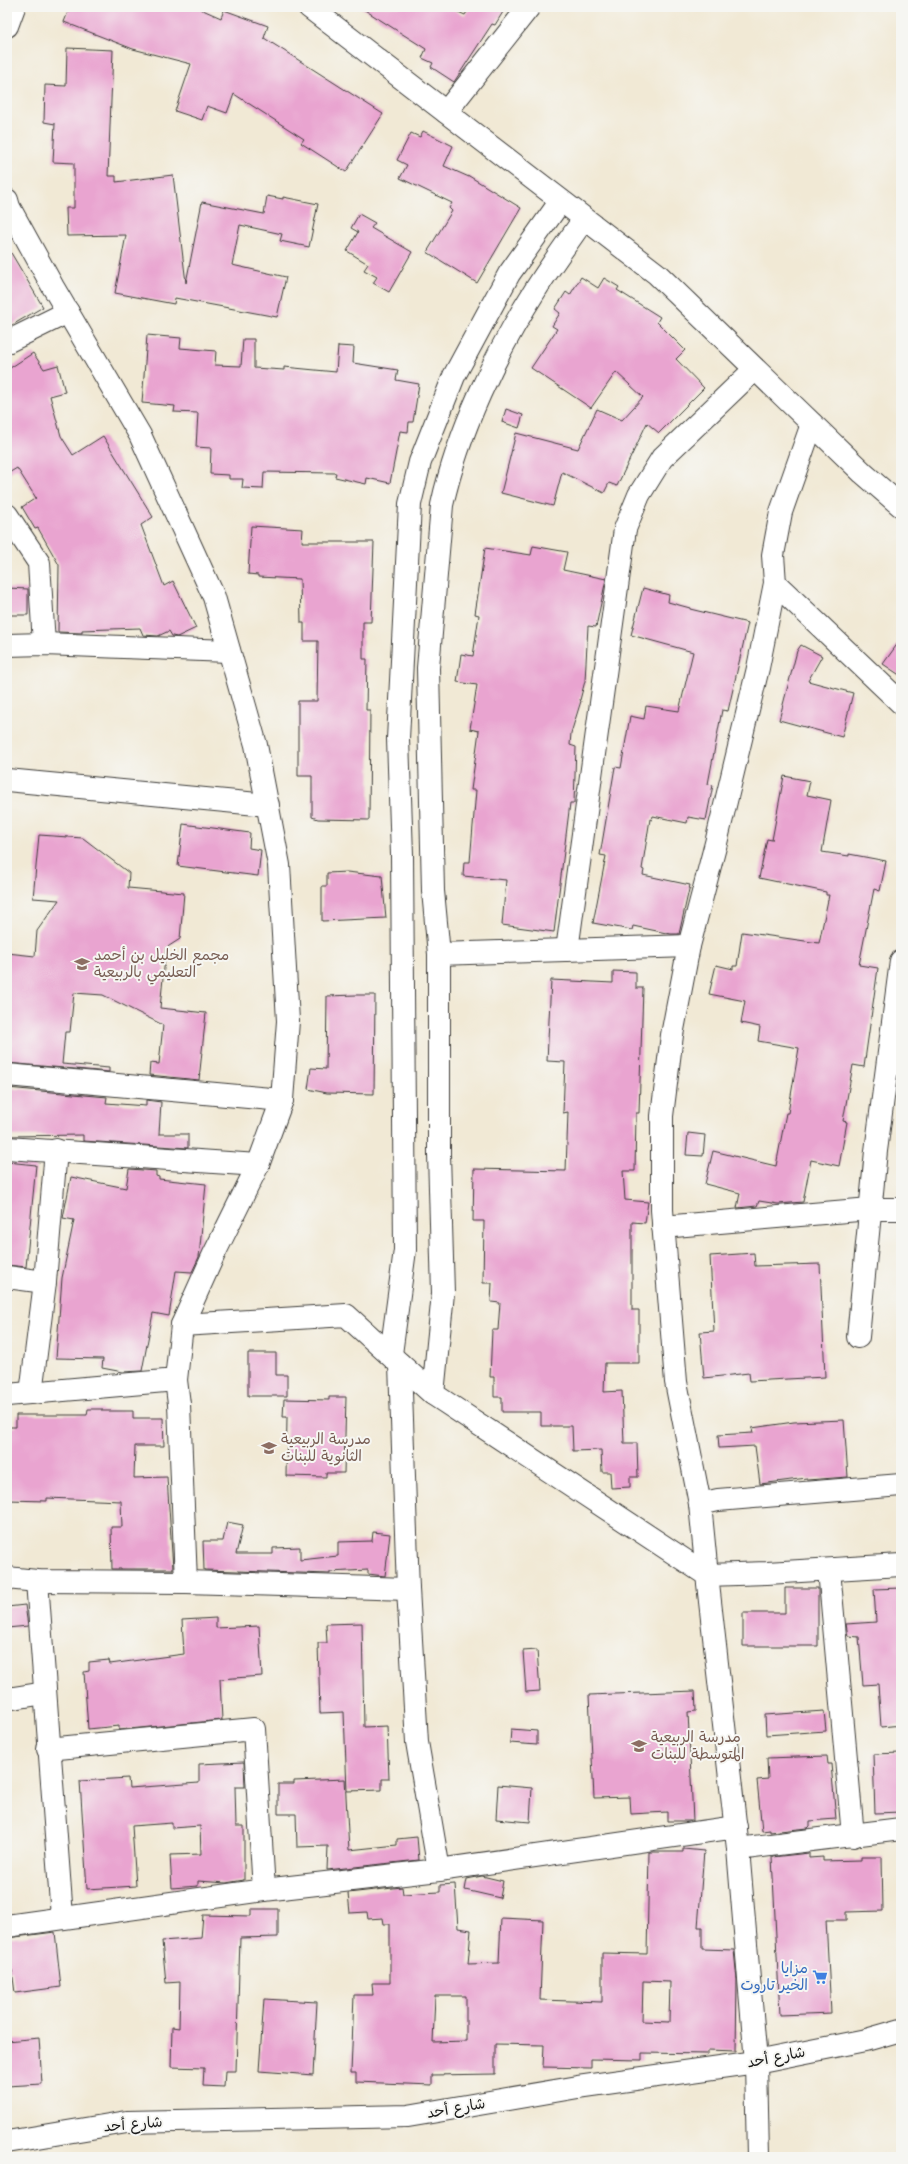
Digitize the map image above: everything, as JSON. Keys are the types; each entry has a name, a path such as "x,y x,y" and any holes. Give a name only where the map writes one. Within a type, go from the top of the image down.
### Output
{"street":[{"path":"7,26 14,7"},
{"path":"309,7 560,202 657,274 812,424 901,506"},
{"path":"446,112 529,7"},
{"path":"7,200 9,207 68,312 140,435 214,597 256,745 279,865 288,1021 282,1100 258,1165 214,1254 182,1325 176,1380 179,1404 186,1582"},
{"path":"439,1870 417,1742 396,1359 405,1250 402,855 398,739 410,504 420,462 454,376 509,274 560,202"},
{"path":"433,1394 443,1293 439,1154 439,954 433,891 428,668 442,505 448,480 485,381 536,289 584,219"},
{"path":"7,342 68,312"},
{"path":"567,950 625,529 639,495 662,458 755,369"},
{"path":"758,2157 756,2062 736,1827 700,1504 676,1382 663,1227 662,1116 672,1035 689,946 716,843 758,668 775,583 773,555 781,512 812,424"},
{"path":"7,515 39,563 44,644"},
{"path":"775,583 901,703"},
{"path":"7,645 44,644 229,651"},
{"path":"7,780 268,805"},
{"path":"439,954 689,946"},
{"path":"858,1337 876,1151 901,961"},
{"path":"7,1075 85,1084 282,1100"},
{"path":"7,1148 56,1150 258,1165"},
{"path":"30,1393 45,1282 56,1150"},
{"path":"663,1227 870,1209 901,1209"},
{"path":"7,1277 45,1282"},
{"path":"182,1325 346,1315 433,1394 707,1575 829,1570 901,1565"},
{"path":"7,1395 176,1380"},
{"path":"700,1504 718,1500 901,1485"},
{"path":"829,1570 853,1836"},
{"path":"7,1578 37,1581 186,1582 408,1589"},
{"path":"37,1581 48,1749 62,1917"},
{"path":"7,1699 45,1693"},
{"path":"48,1749 254,1729 264,1890"},
{"path":"7,1926 62,1917 264,1890 439,1870 736,1827"},
{"path":"738,1849 901,1829"},
{"name":"شارع أحد","path":"7,2142 127,2122 408,2116 578,2087 756,2062 866,2040 901,2030"}],"building":[{"path":"70,7 196,7 221,18 224,10 268,26 264,38 383,114 346,172 301,143 304,139 234,94 227,113 207,106 202,120 175,111 191,64 133,49 64,22"},
{"path":"360,7 447,7 465,15 470,7 506,7 495,25 492,24 454,82 431,67 433,63 422,58 426,49"},
{"path":"67,48 113,50 108,176 116,176 116,182 173,175 186,283 202,202 264,214 267,196 283,199 283,197 318,204 309,247 280,241 282,234 240,225 232,265 286,277 277,317 175,298 174,304 115,293 126,235 67,236 66,208 74,208 74,163 53,162 55,124 44,122 45,85 66,86"},
{"path":"423,131 453,146 444,166 469,176 521,208 477,283 427,252 452,211 449,208 452,203 400,178 407,165 397,160 411,133 420,137"},
{"path":"359,214 375,223 371,228 412,252 389,292 373,283 377,277 364,270 368,264 347,251 358,232 351,228"},
{"path":"7,246 43,307 7,328"},
{"path":"581,277 598,288 604,278 619,287 617,290 660,317 657,322 685,350 676,359 704,388 659,433 647,423 617,486 609,483 604,493 562,472 553,506 501,493 516,433 578,449 597,409 622,420 643,397 616,372 591,408 531,368 557,329 552,326 560,313 555,309 566,292 570,295"},
{"path":"147,335 181,338 180,348 216,351 215,365 241,366 243,339 254,339 254,368 284,370 284,367 336,372 338,346 354,347 353,363 398,370 396,380 419,384 413,422 409,422 408,432 400,431 390,483 367,478 366,484 335,477 336,473 264,472 263,489 242,488 243,479 229,479 229,475 210,474 211,448 196,447 198,413 174,412 175,406 142,403"},
{"path":"33,353 44,369 58,365 65,392 50,396 61,436 73,455 103,436 153,517 141,525 164,586 173,581 196,628 177,637 172,636 169,631 158,636 143,635 140,628 82,630 82,633 58,632 59,565 38,528 35,529 22,507 36,498 17,468 7,474 7,370"},
{"path":"506,409 523,415 519,428 502,422"},
{"path":"251,526 303,529 302,542 374,542 371,622 363,622 363,659 367,659 366,710 370,710 369,820 318,819 312,817 312,776 298,776 298,701 317,701 318,641 304,641 304,623 301,623 300,579 258,577 258,575 248,574"},
{"path":"533,546 567,552 563,570 606,579 596,627 588,626 585,681 581,701 571,733 570,745 576,747 574,803 570,803 554,932 502,925 506,880 463,876 464,862 470,862 476,790 471,790 479,731 470,729 477,685 457,682 461,654 473,656 479,615 475,614 485,548 531,555"},
{"path":"7,588 28,589 28,615 7,615"},
{"path":"643,588 669,595 668,602 748,623 728,711 722,710 708,784 713,785 706,820 688,817 687,823 653,816 652,820 650,819 642,869 644,870 643,875 690,885 679,934 671,934 633,926 632,930 593,923 606,856 600,855 615,767 621,768 630,716 644,719 646,706 679,711 693,652 631,635"},
{"path":"901,639 901,676 883,664"},
{"path":"801,645 822,656 808,681 853,693 842,737 779,720 797,651"},
{"path":"784,776 810,781 807,795 831,800 822,852 849,856 849,854 886,861 880,891 874,889 859,965 878,968 864,1067 853,1065 843,1121 847,1122 839,1166 811,1160 803,1202 778,1204 759,1201 757,1206 737,1208 740,1193 705,1184 713,1151 776,1166 786,1113 788,1113 799,1048 758,1041 760,1027 741,1023 745,1001 709,994 716,965 733,969 733,966 737,966 742,932 819,943 829,895 826,895 826,892 759,878 767,839 772,840"},
{"path":"183,824 250,833 249,848 261,850 258,876 178,866"},
{"path":"39,835 83,838 129,873 128,888 184,893 180,939 166,948 160,1008 206,1013 199,1080 149,1075 150,1063 159,1064 163,1025 103,995 74,993 70,1032 65,1032 62,1064 109,1068 109,1072 7,1063 7,953 35,956 37,931 59,900 33,898"},
{"path":"347,872 382,876 386,918 322,921 322,886 327,886 327,873"},
{"path":"613,971 636,972 636,988 643,988 639,1113 636,1113 635,1171 623,1171 625,1200 648,1202 645,1223 632,1222 632,1310 639,1310 639,1363 605,1363 604,1392 622,1391 624,1443 637,1443 638,1477 630,1477 630,1487 611,1488 610,1472 602,1472 601,1450 573,1451 572,1426 541,1426 541,1412 502,1412 502,1397 494,1397 494,1377 490,1377 492,1330 498,1330 500,1303 491,1302 492,1283 483,1283 484,1221 473,1221 474,1169 566,1171 568,1112 563,1113 565,1062 547,1061 551,980 613,983"},
{"path":"375,995 374,1094 327,1093 308,1089 311,1068 326,1069 327,996"},
{"path":"7,1088 107,1097 106,1103 146,1106 146,1100 161,1102 159,1134 188,1134 188,1148 83,1141 83,1135 7,1136"},
{"path":"688,1133 705,1135 703,1156 686,1155"},
{"path":"7,1162 36,1165 26,1267 7,1265"},
{"path":"129,1169 156,1171 156,1176 159,1177 159,1179 206,1184 199,1257 192,1272 176,1271 169,1316 153,1313 142,1371 123,1372 102,1368 103,1359 56,1358 62,1278 74,1220 63,1218 71,1177 126,1188"},
{"path":"754,1253 755,1266 820,1264 825,1377 750,1381 749,1373 704,1378 700,1332 714,1331 710,1256"},
{"path":"248,1353 276,1353 276,1375 287,1375 287,1396 248,1396"},
{"path":"329,1397 346,1397 344,1473 326,1473 326,1477 286,1476 287,1417 283,1417 284,1399 329,1400"},
{"path":"88,1409 102,1409 102,1411 133,1411 133,1418 163,1418 164,1446 135,1446 134,1478 167,1477 173,1569 112,1569 111,1527 122,1527 121,1501 47,1498 47,1501 7,1500 8,1427 16,1427 16,1415 87,1415"},
{"path":"844,1420 848,1477 807,1480 807,1478 760,1484 755,1446 719,1448 718,1435 753,1433 752,1428 794,1422"},
{"path":"227,1522 243,1525 236,1554 273,1554 273,1548 300,1547 300,1560 338,1556 338,1542 372,1541 373,1532 390,1534 385,1576 368,1574 368,1570 330,1572 330,1574 204,1570 203,1541 223,1541"},
{"path":"785,1588 818,1588 818,1646 743,1646 743,1613 785,1613"},
{"path":"901,1588 901,1725 881,1727 878,1684 863,1685 859,1637 848,1636 846,1624 876,1622 874,1589"},
{"path":"25,1605 28,1626 7,1628 7,1607"},
{"path":"216,1618 216,1628 259,1626 262,1676 220,1679 222,1720 119,1730 119,1726 88,1729 84,1672 89,1671 89,1662 109,1660 110,1664 184,1654 182,1620"},
{"path":"362,1623 364,1727 387,1726 389,1779 382,1779 382,1790 347,1791 344,1712 320,1713 318,1643 327,1643 326,1624"},
{"path":"537,1650 540,1691 526,1692 523,1651"},
{"path":"695,1691 696,1711 688,1712 693,1821 667,1821 667,1812 631,1814 630,1797 594,1798 589,1695"},
{"path":"824,1711 826,1731 766,1735 765,1715"},
{"path":"511,1729 537,1731 537,1745 510,1743"},
{"path":"901,1753 901,1812 875,1813 873,1754"},
{"path":"827,1756 828,1764 831,1764 836,1819 810,1821 810,1826 808,1828 770,1832 770,1830 762,1831 757,1780 768,1779 767,1758"},
{"path":"244,1762 245,1787 235,1787 236,1826 244,1826 244,1880 226,1883 198,1881 198,1886 172,1888 170,1855 201,1854 200,1826 172,1828 172,1823 132,1826 136,1886 87,1889 80,1781 128,1778 129,1788 199,1783 199,1764"},
{"path":"345,1779 349,1850 397,1845 397,1839 417,1837 419,1860 327,1870 328,1846 297,1847 296,1814 278,1814 278,1784 294,1784 294,1781"},
{"path":"498,1785 532,1788 530,1822 496,1819"},
{"path":"683,1849 704,1851 698,1927 702,1927 702,1949 734,1950 737,1980 736,2051 708,2050 708,2054 642,2053 642,2060 591,2059 591,2068 543,2067 544,2045 495,2044 495,2074 432,2075 432,2085 356,2082 356,2073 351,2073 354,1995 373,1995 372,1983 390,1983 390,1924 384,1924 383,1918 368,1919 367,1912 350,1913 348,1893 402,1887 403,1894 440,1892 440,1885 455,1884 458,1928 471,1930 468,1964 499,1963 501,1918 543,1920 540,2000 602,2002 602,1953 647,1954 649,1852 683,1852","holes":["643,1981 670,1982 669,2022 642,2021","435,1996 466,1996 466,2041 433,2042"]},
{"path":"809,1853 809,1858 823,1857 823,1861 861,1860 861,1857 882,1857 883,1911 846,1912 846,1920 826,1920 831,2013 780,2015 772,1857"},
{"path":"482,1876 503,1881 500,1898 465,1890 467,1879"},
{"path":"251,1909 278,1909 278,1937 240,1938 236,2071 225,2071 224,2087 203,2086 204,2068 171,2067 172,2027 179,2028 180,1982 166,1983 162,1941 201,1938 203,1915 251,1916"},
{"path":"55,1932 61,1987 15,1993 12,1970 7,1971 7,1938"},
{"path":"264,1999 317,2002 313,2075 259,2071"},
{"path":"39,2038 42,2084 7,2086 7,2041"}],"place":[{"name":"مجمع الخليل بن أحمد التعليمي بالربيعية","path":"82,964"},
{"name":"مدرسة الربيعية الثانوية للبنات","path":"269,1448"},
{"name":"مدرسة الربيعية المتوسطة للبنات","path":"639,1746"},
{"name":"مزايا الخير تاروت","path":"820,1977"}]}
